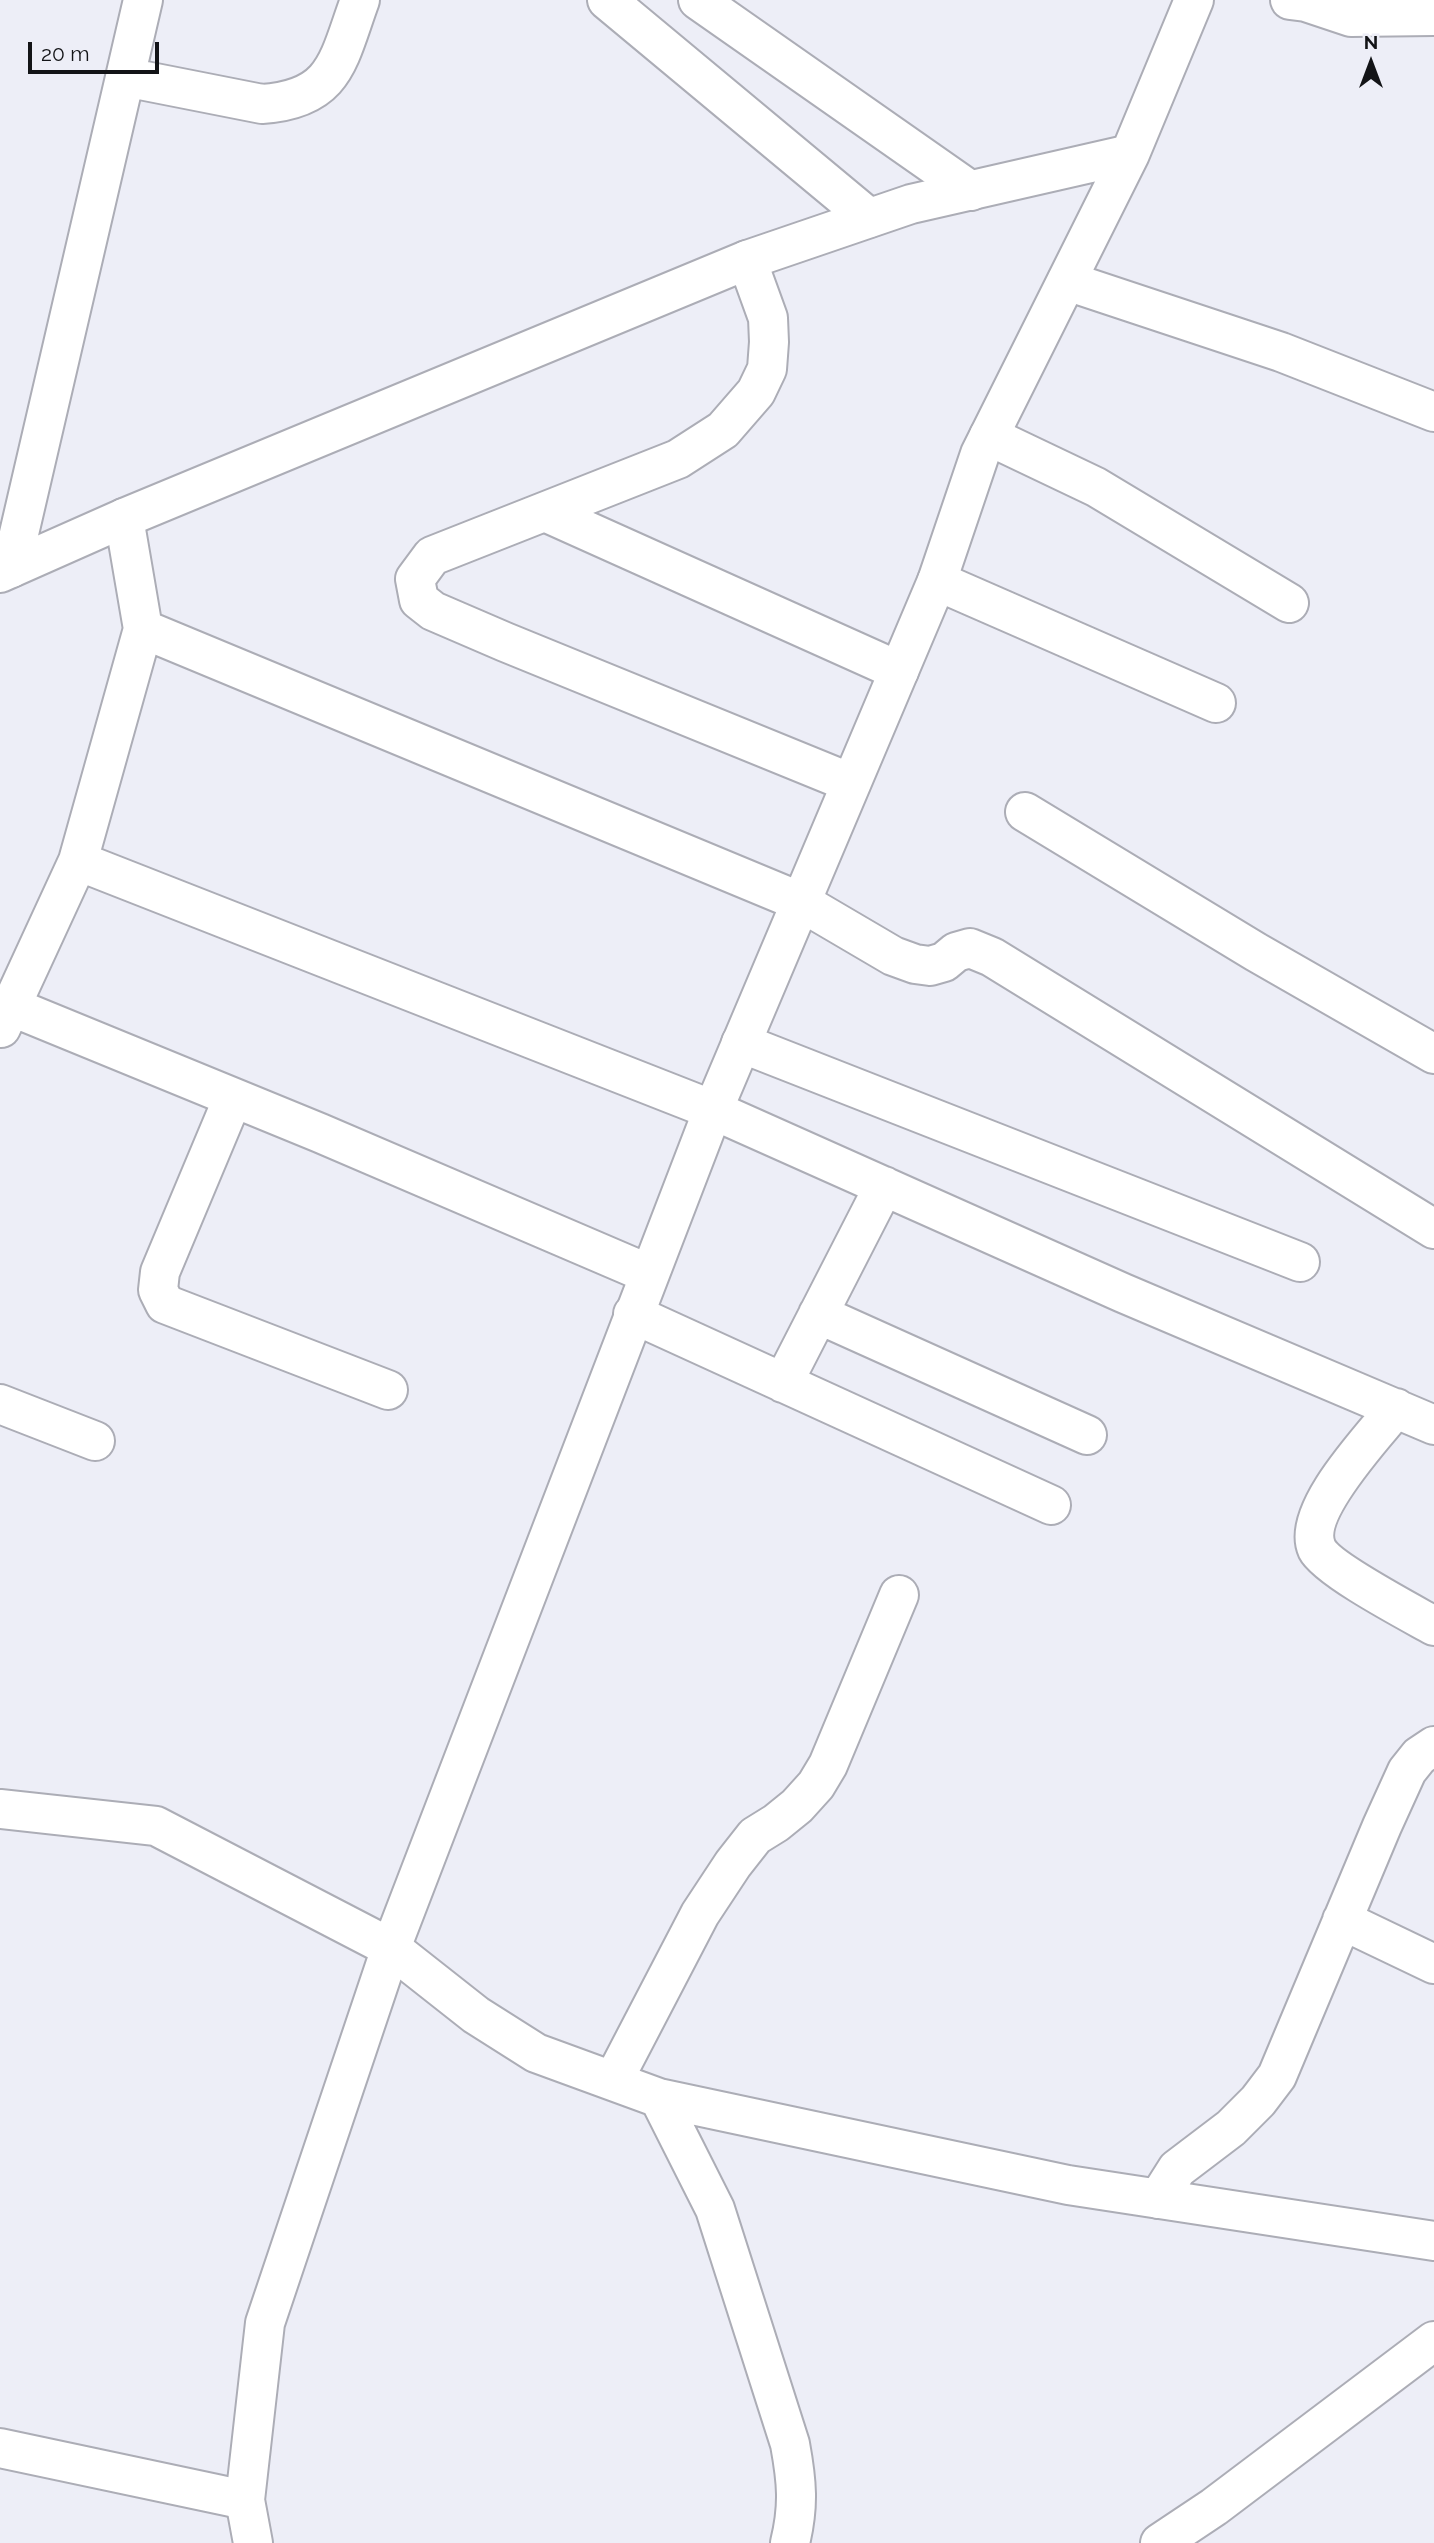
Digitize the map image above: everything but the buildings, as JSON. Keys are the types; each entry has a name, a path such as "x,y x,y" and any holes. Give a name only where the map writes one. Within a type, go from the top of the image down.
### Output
{"street":[{"path":"6,570 143,0"},
{"path":"125,77 261,104 284,102 305,95 321,85 331,74 360,0"},
{"path":"607,0 869,218"},
{"path":"698,0 971,191"},
{"path":"253,2543 245,2500 265,2323 391,1948 713,1110 937,581 980,454 1130,154 1194,0"},
{"path":"1302,1 1350,17 1434,16"},
{"path":"6,570 124,517 747,260 911,205 1130,154"},
{"path":"747,260 768,318 767,369 756,392 723,430 678,459 432,556 415,579 419,600 433,611 851,783"},
{"path":"1067,281 1281,352 1434,412"},
{"path":"989,436 1096,487 1289,603"},
{"path":"545,512 899,671"},
{"path":"124,517 143,629 78,861 5,1018 233,1098 649,1274"},
{"path":"937,581 1216,704"},
{"path":"143,629 801,902 893,956 930,966 970,948 992,957 1434,1229"},
{"path":"1025,812 1256,952 1434,1054"},
{"path":"78,861 713,1110 1123,1293 1434,1425"},
{"path":"741,1043 1300,1262"},
{"path":"233,1098 160,1272 158,1290 165,1304 388,1390"},
{"path":"783,1383 884,1186"},
{"path":"634,1314 1051,1505"},
{"path":"818,1314 1087,1435"},
{"path":"0,1404 96,1441"},
{"path":"1396,1408 1333,1489 1318,1513 1313,1534 1318,1551 1334,1566 1434,1626"},
{"path":"612,2081 700,1914 733,1864 755,1836 776,1824 797,1806 816,1785 828,1765 899,1595"},
{"path":"1158,2199 1177,2169 1231,2128 1258,2101 1277,2076 1407,1771 1419,1756 1434,1746"},
{"path":"0,1808 156,1826 391,1948 476,2015 536,2053 659,2098 1068,2185 1434,2241"},
{"path":"1342,1920 1434,1964"},
{"path":"659,2098 715,2209 790,2444 796,2474 797,2513 790,2543"},
{"path":"1160,2543 1214,2507 1434,2341"},
{"path":"0,2448 245,2500"}]}
